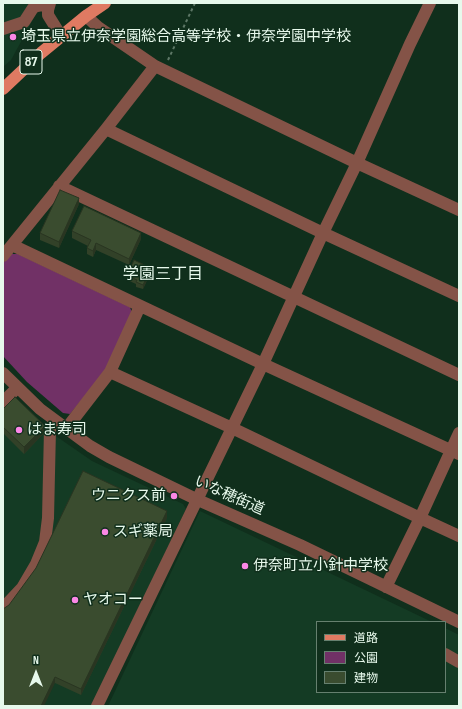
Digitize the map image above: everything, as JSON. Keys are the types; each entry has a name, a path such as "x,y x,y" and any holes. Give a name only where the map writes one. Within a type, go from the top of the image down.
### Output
{"main road":[{"name":"87","path":"3,89 61,36 105,3"}],"street":[{"path":"97,706 117,662 198,500 263,364 323,233 357,164 410,44 430,3"},
{"path":"3,29 24,22 33,8 42,4 49,5 48,10 50,20 61,36"},
{"path":"86,16 98,27 159,68 357,164 459,210"},
{"path":"3,256 106,129 159,68"},
{"path":"106,129 323,233 459,296"},
{"path":"59,186 459,376"},
{"path":"12,245 263,364 455,452"},
{"path":"66,429 110,372 140,306"},
{"path":"110,372 232,428 459,536"},
{"name":"いな穂街道","path":"3,373 40,409 66,429 109,457 198,500 300,545 386,587 433,617 459,622"},
{"path":"3,402 17,388"},
{"path":"3,608 22,588 36,564 45,542 48,518 50,429"},
{"path":"386,587 455,452 459,433"},
{"path":"446,655 459,662"}],"path":[{"path":"159,68 195,3"}],"shaded area":[{"name":"埼玉県立伊奈学園総合高等学校・伊奈学園中学校","path":"3,3 38,3 36,14 11,60 3,67"},
{"path":"3,388 26,411 53,434 92,461 183,504 186,509 92,706 3,706"},
{"name":"伊奈町立小針中学校","path":"200,511 430,621 316,621 316,693 446,693 446,628 459,635 459,706 108,706"}],"green space":[{"path":"10,254 18,254 130,307 132,313 105,372 70,414 63,413 27,382 3,356 3,263"}],"building":[{"path":"60,190 79,198 59,242 40,233"},
{"path":"84,206 141,233 129,259 96,243 93,251 87,248 91,240 72,231"},
{"path":"134,260 151,268 143,285 127,275"},
{"path":"15,397 45,426 24,447 3,427 3,409"},
{"path":"83,471 167,511 81,689 55,677 41,706 3,706 3,609 9,605 36,568"}],"place":[{"name":"埼玉県立伊奈学園総合高等学校・伊奈学園中学校","path":"13,37"},
{"name":"はま寿司","path":"19,430"},
{"name":"ウニクス前","path":"174,496"},
{"name":"スギ薬局","path":"105,532"},
{"name":"伊奈町立小針中学校","path":"245,566"},
{"name":"ヤオコー","path":"75,600"}],"district":[{"name":"学園三丁目","path":"163,275"}]}
